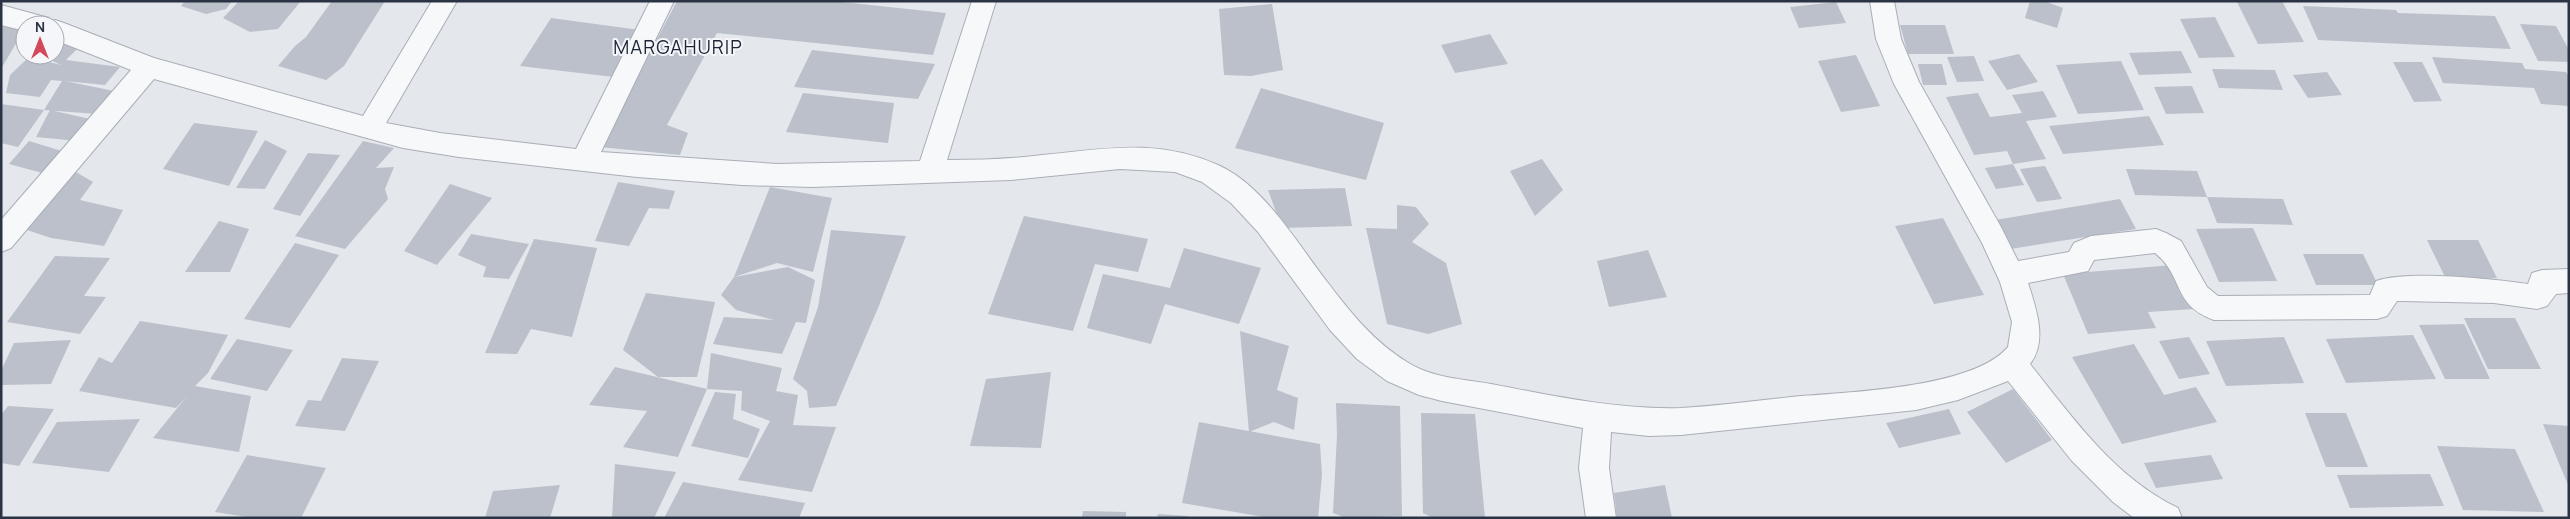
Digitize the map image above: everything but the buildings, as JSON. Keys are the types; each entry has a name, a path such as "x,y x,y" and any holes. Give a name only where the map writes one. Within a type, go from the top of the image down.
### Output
{"street":[{"path":"369,129 445,1"},
{"path":"583,161 662,1"},
{"path":"930,171 984,1"},
{"path":"65,34 149,67 369,129 419,141 583,161 711,172 812,176 1024,168 1110,159 1177,161 1204,171 1233,188 1272,229 1350,337 1399,374 1432,386 1600,418 1652,422 1698,420 1912,398 1949,389 2013,365 2025,347 2028,328 2012,274 1935,137 1892,51 1882,21 1882,1"},
{"path":"1,15 15,19"},
{"path":"1,240 149,67"},
{"path":"2012,274 2078,264 2084,251 2092,248 2156,241 2167,243 2174,252 2198,298 2214,308 2377,307 2384,299 2386,290 2400,289 2494,291 2537,296 2543,291 2542,282 2569,281"},
{"path":"2013,365 2105,476 2125,494 2155,514 2167,518"},
{"path":"1600,418 1593,448 1592,469 1601,518"}],"district":[{"name":"MARGAHURIP","path":"678,47"}]}
